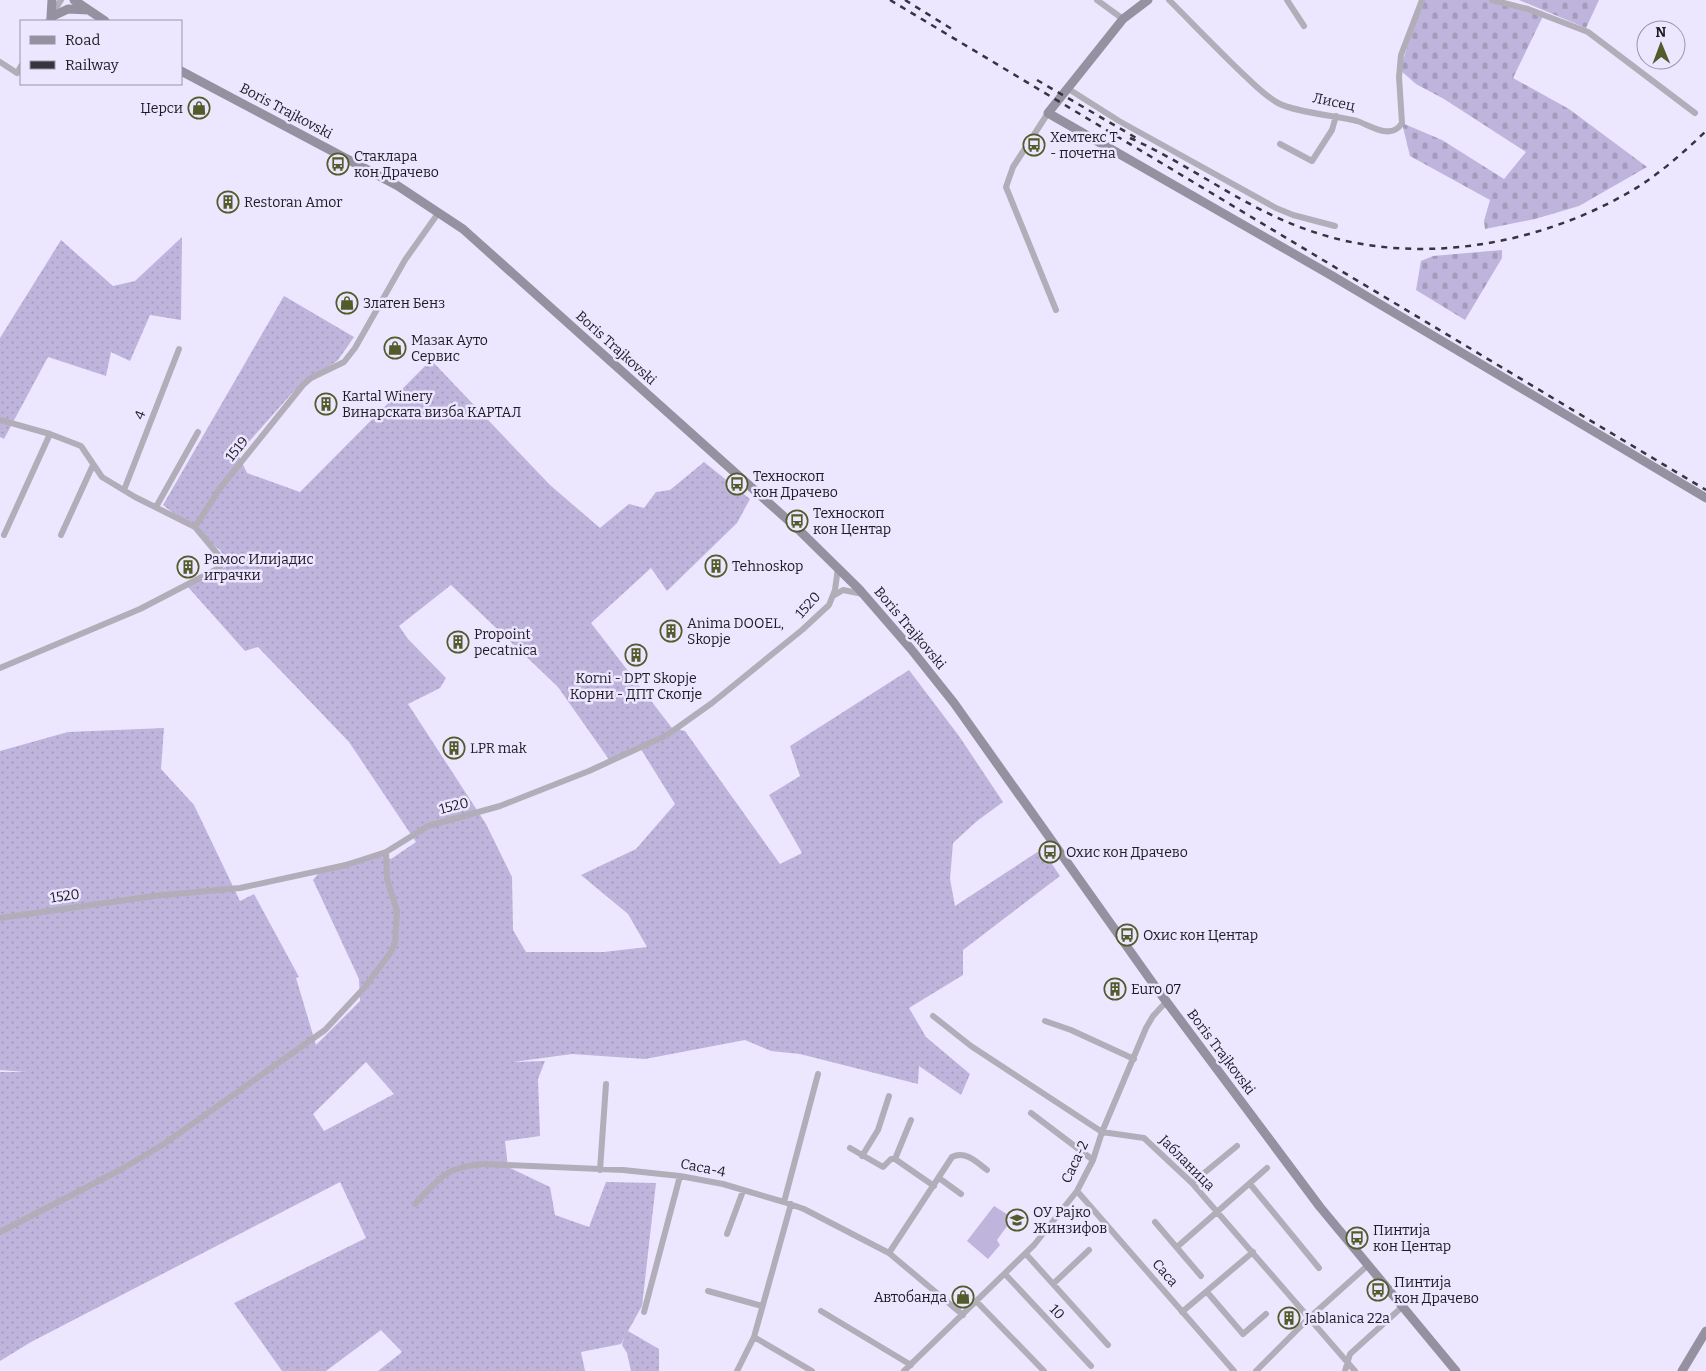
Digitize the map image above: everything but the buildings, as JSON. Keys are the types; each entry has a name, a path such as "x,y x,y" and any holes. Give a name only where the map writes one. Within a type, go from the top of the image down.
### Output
{"main road":[{"path":"50,19 52,0"},
{"path":"74,0 104,20"},
{"path":"1148,0 1123,18 1048,113 1329,274 1706,498"},
{"path":"50,19 68,9 89,10"},
{"name":"Boris Trajkovski","path":"182,72 344,156 439,212 463,229 768,501 864,594 954,703 1166,1002 1315,1201 1456,1371"},
{"path":"1682,1371 1706,1331"}],"street":[{"path":"50,19 61,0"},
{"path":"1097,0 1123,18"},
{"name":"Лисец","path":"1169,0 1236,67 1279,104 1336,116 1382,131 1400,127 1402,124 1399,76 1401,55 1422,0"},
{"path":"1287,0 1304,26"},
{"path":"1492,0 1528,9 1588,32 1695,113"},
{"path":"0,62 17,73 20,68"},
{"path":"1067,88 1119,121 1276,208 1293,215 1336,226"},
{"path":"1048,113 1013,166 1006,187 1056,310"},
{"path":"1280,144 1312,160 1332,130 1336,116"},
{"name":"1519","path":"195,527 221,487 303,385 311,378 344,362 354,348 404,260 439,212"},
{"name":"4","path":"124,490 179,349"},
{"path":"0,420 50,434 81,446 102,477 195,527 220,557 222,564 219,568 140,609 0,668"},
{"path":"156,507 198,432"},
{"path":"4,535 50,434"},
{"path":"61,535 93,465"},
{"name":"1520","path":"0,918 154,896 240,888 346,865 386,852 428,826 500,806 605,764 667,735 712,702 802,630 825,610 832,597 838,568"},
{"path":"832,597 842,590 864,594"},
{"path":"0,1232 120,1170 164,1144 325,1030 364,988 391,952 394,943 397,911 387,879 386,852"},
{"name":"Саса-2","path":"904,1371 1026,1254 1077,1191 1093,1160 1102,1132 1146,1028 1153,1016 1166,1002"},
{"name":"Јабланица","path":"933,1016 971,1046 1102,1132 1144,1138 1192,1183 1355,1371"},
{"path":"1045,1021 1071,1030 1134,1059"},
{"path":"737,1371 754,1337 818,1074"},
{"path":"600,1170 606,1084"},
{"path":"862,1156 878,1130 889,1096"},
{"path":"1031,1113 1093,1160"},
{"path":"895,1159 911,1120"},
{"path":"1192,1183 1237,1146"},
{"path":"850,1148 884,1168 891,1159 895,1159"},
{"path":"889,1253 952,1157 957,1154 967,1155 987,1170"},
{"path":"895,1159 934,1186"},
{"name":"Саса-4","path":"415,1204 445,1173 464,1166 514,1165 600,1170 680,1176 723,1184 788,1203 889,1253 964,1315"},
{"path":"1177,1247 1267,1168"},
{"path":"644,1312 680,1176"},
{"path":"939,1178 961,1194"},
{"path":"1250,1184 1319,1268"},
{"path":"727,1234 743,1190"},
{"name":"Саса","path":"1077,1191 1234,1371"},
{"path":"1155,1222 1201,1276"},
{"path":"1054,1284 1089,1250"},
{"path":"1182,1312 1253,1252"},
{"path":"1026,1254 1108,1344"},
{"path":"1256,1371 1309,1318 1367,1266"},
{"name":"10","path":"1005,1274 1091,1366"},
{"path":"708,1291 762,1306"},
{"path":"1207,1292 1243,1334 1266,1314"},
{"path":"976,1302 1044,1371"},
{"path":"1345,1371 1350,1354 1402,1307"},
{"path":"821,1311 911,1365"},
{"path":"754,1337 812,1371"}],"green space":[{"path":"1422,0 1492,0 1544,14 1513,78 1569,109 1647,167 1579,206 1535,219 1485,229 1484,221 1490,200 1410,156 1402,123 1442,140 1504,179 1526,152 1444,99 1416,84 1400,70"},
{"path":"1519,0 1599,0 1586,28"},
{"path":"182,237 181,320 150,315 130,361 111,352 106,376 48,357 4,439 0,437 0,338 61,240 113,286 135,281"},
{"path":"1502,250 1502,258 1465,320 1416,290 1421,261 1433,256"},
{"path":"284,296 354,337 338,360 293,392 238,454 247,473 300,492 431,360 550,485 600,528 629,504 644,508 656,492 670,490 704,462 750,499 737,523 667,591 651,568 591,623 672,728 685,731 780,864 802,853 769,795 800,776 790,746 909,670 959,736 1003,802 977,821 953,843 950,879 955,906 1042,849 1060,876 963,950 963,975 909,1008 926,1037 970,1074 961,1095 919,1066 918,1084 800,1054 771,1051 745,1040 645,1059 572,1054 513,1062 545,1061 538,1079 540,1136 505,1141 508,1167 550,1187 555,1215 589,1227 606,1182 656,1183 642,1306 628,1331 659,1349 659,1371 631,1371 627,1353 622,1345 624,1338 621,1344 581,1352 585,1371 378,1371 402,1352 381,1330 326,1371 282,1371 234,1303 366,1238 340,1182 31,1342 0,1361 0,1072 26,1072 0,1070 0,751 68,732 164,728 161,769 194,805 240,901 254,894 299,977 296,978 316,1045 360,1001 359,979 313,880 323,868 379,853 391,859 416,842 349,742 258,647 245,651 188,587 229,565 220,550 163,505","holes":["451,585 558,687 610,761 639,746 675,804 636,849 581,875 628,914 647,947 604,952 526,952 513,930 512,877 486,824 408,704 440,688 446,678 408,639 399,626","366,1062 394,1094 324,1131 313,1114"]},
{"path":"994,1206 1013,1218 997,1240 1000,1245 988,1259 967,1241"}],"railway":[{"path":"890,0 1706,490"},
{"path":"905,0 955,31"},
{"path":"1037,80 1138,139"},
{"path":"1130,138 1262,210 1308,230 1347,241 1388,247 1429,249 1470,246 1511,238 1551,227 1590,212 1647,181 1678,157 1706,131"}],"place":[{"name":"Џерси","path":"199,108"},
{"name":"Хемтекс Т - почетна","path":"1034,145"},
{"name":"Стаклара кон Драчево","path":"338,164"},
{"name":"Restoran Amor","path":"228,202"},
{"name":"Златен Бенз","path":"347,303"},
{"name":"Мазак Ауто Сервис","path":"395,348"},
{"name":"Kartal Winery Винарската визба КАРТАЛ","path":"326,404"},
{"name":"Техноскоп кон Драчево","path":"737,484"},
{"name":"Техноскоп кон Центар","path":"797,521"},
{"name":"Tehnoskop","path":"716,566"},
{"name":"Рамос Илијадис играчки","path":"188,567"},
{"name":"Anima DOOEL, Skopje","path":"671,631"},
{"name":"Propoint pecatnica","path":"458,642"},
{"name":"Korni - DPT Skopje Корни - ДПТ Скопје","path":"636,655"},
{"name":"LPR mak","path":"454,748"},
{"name":"Охис кон Драчево","path":"1050,852"},
{"name":"Охис кон Центар","path":"1127,935"},
{"name":"Euro 07","path":"1115,989"},
{"name":"ОУ Рајко Жинзифов","path":"1017,1220"},
{"name":"Пинтија кон Центар","path":"1357,1238"},
{"name":"Пинтија кон Драчево","path":"1378,1290"},
{"name":"Автобанда","path":"963,1297"},
{"name":"Jablanica 22a","path":"1289,1318"}]}
